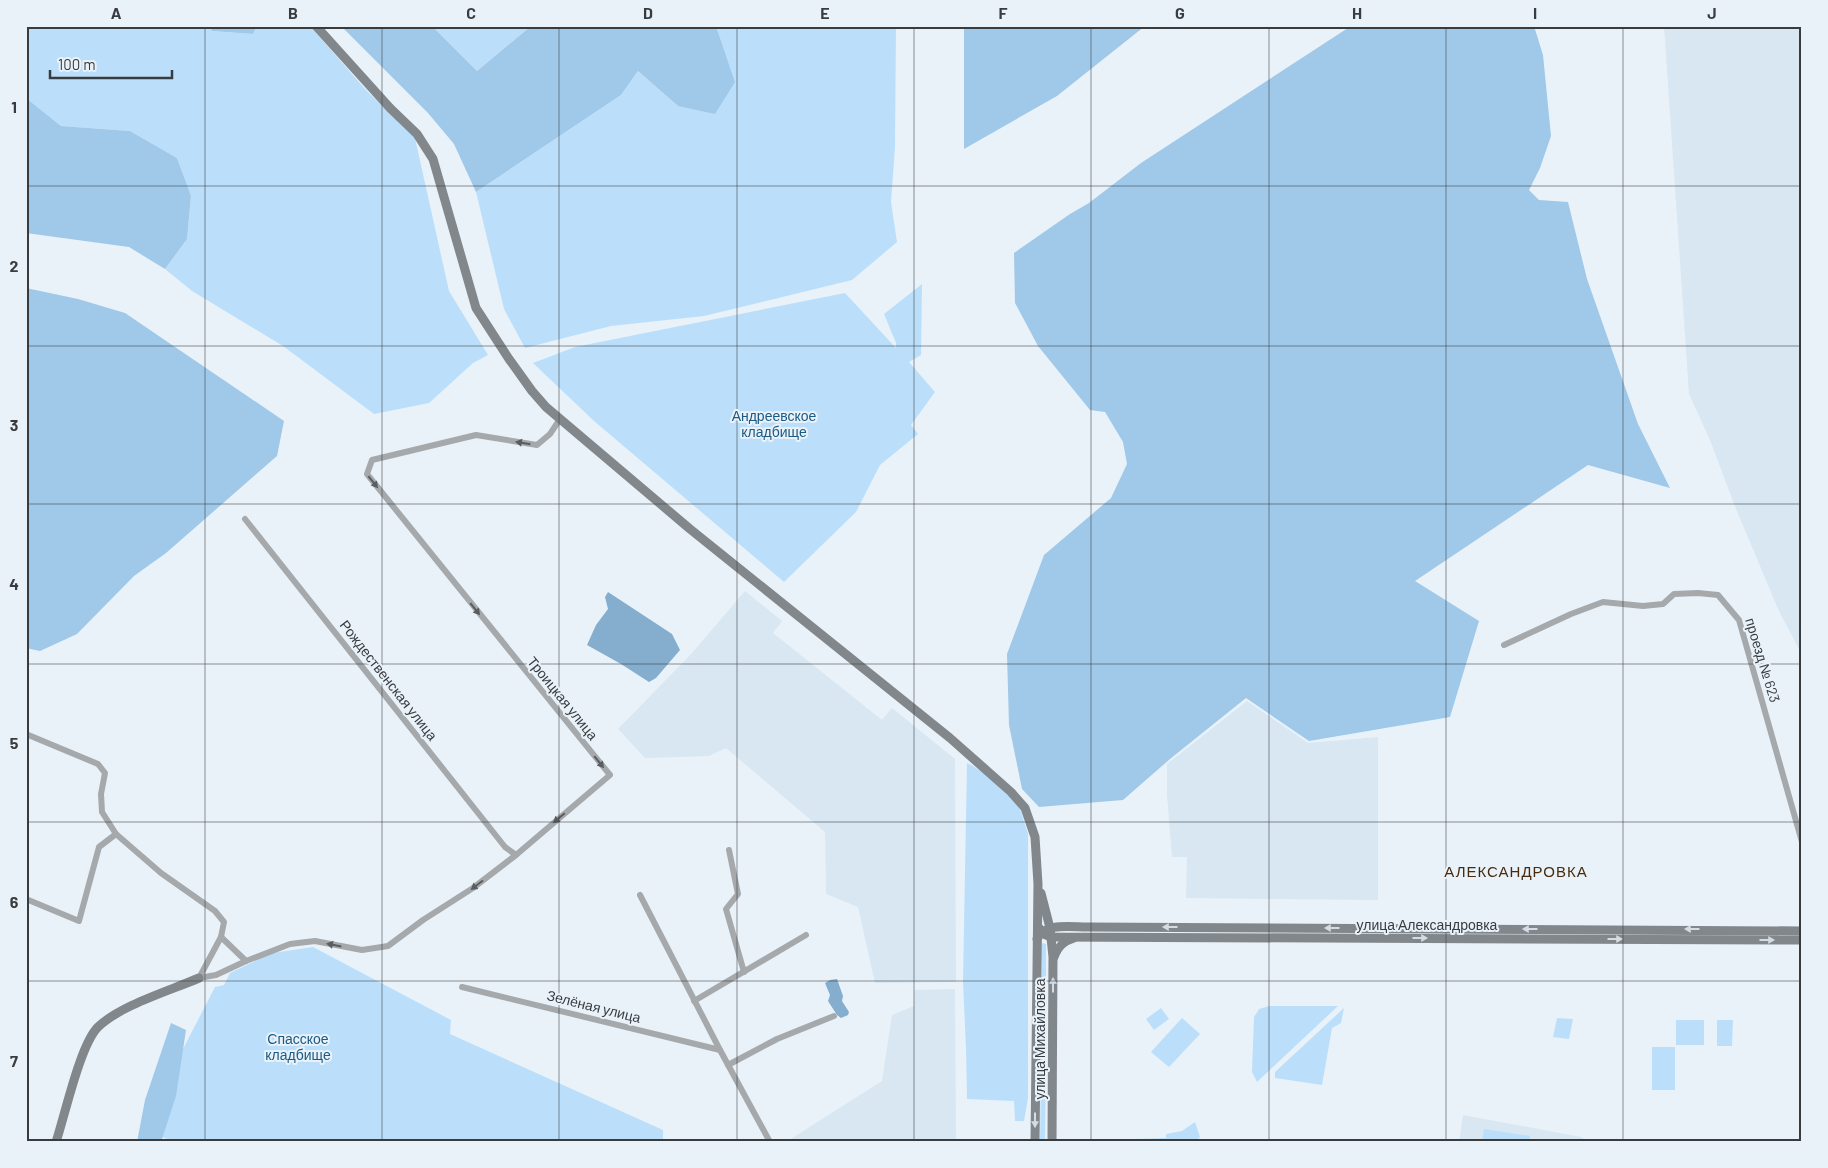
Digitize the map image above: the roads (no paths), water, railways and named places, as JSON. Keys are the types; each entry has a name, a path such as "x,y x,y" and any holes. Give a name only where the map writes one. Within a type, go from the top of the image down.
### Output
{"main road":[{"path":"316,26 390,108 418,134 434,159 476,308 508,359 532,391 560,419 650,497 943,732 1011,792 1024,808 1032,823 1045,930"},
{"path":"1038,884 1045,908 1045,930"},
{"path":"1045,908 1052,918 1060,924 1073,927"},
{"name":"улица Александровка","path":"1045,930 1073,927 1741,929 1802,931"},
{"name":"улица Александровка","path":"1045,930 1078,937 1802,940"},
{"name":"улица Михайловка","path":"1034,1142 1036,942 1045,930"},
{"name":"улица Михайловка","path":"1045,930 1054,957 1052,1142"},
{"path":"1054,957 1058,948 1066,940 1078,937"},
{"path":"56,1142 85,1047 98,1027 120,1011 199,978"}],"street":[{"name":"Троицкая улица","path":"199,978 216,974 290,944 315,941 362,950 388,946 423,920 473,888 516,855 610,775 366,474 372,460 476,435 537,445 550,434 560,419"},
{"name":"Рождественская улица","path":"245,519 505,847 516,855"},
{"name":"проезд № 623","path":"1504,645 1571,614 1604,602 1643,606 1663,604 1674,594 1698,593 1718,595 1739,620 1802,842"},
{"path":"26,734 98,764 105,773 102,812 116,834 161,873 215,911 224,922 221,937 199,978"},
{"path":"26,899 79,921 99,847 116,834"},
{"path":"729,850 738,894 726,909 744,972"},
{"path":"640,895 728,1066 770,1142"},
{"path":"694,1001 806,935"},
{"path":"221,937 246,961"},
{"name":"Зелёная улица","path":"462,987 720,1050"},
{"path":"728,1066 777,1039 834,1016"}],"district":[{"name":"АЛЕКСАНДРОВКА","path":"1516,871"}],"park label":[{"name":"Андреевское кладбище","path":"774,424"},
{"name":"Спасское кладбище","path":"298,1046"}]}
